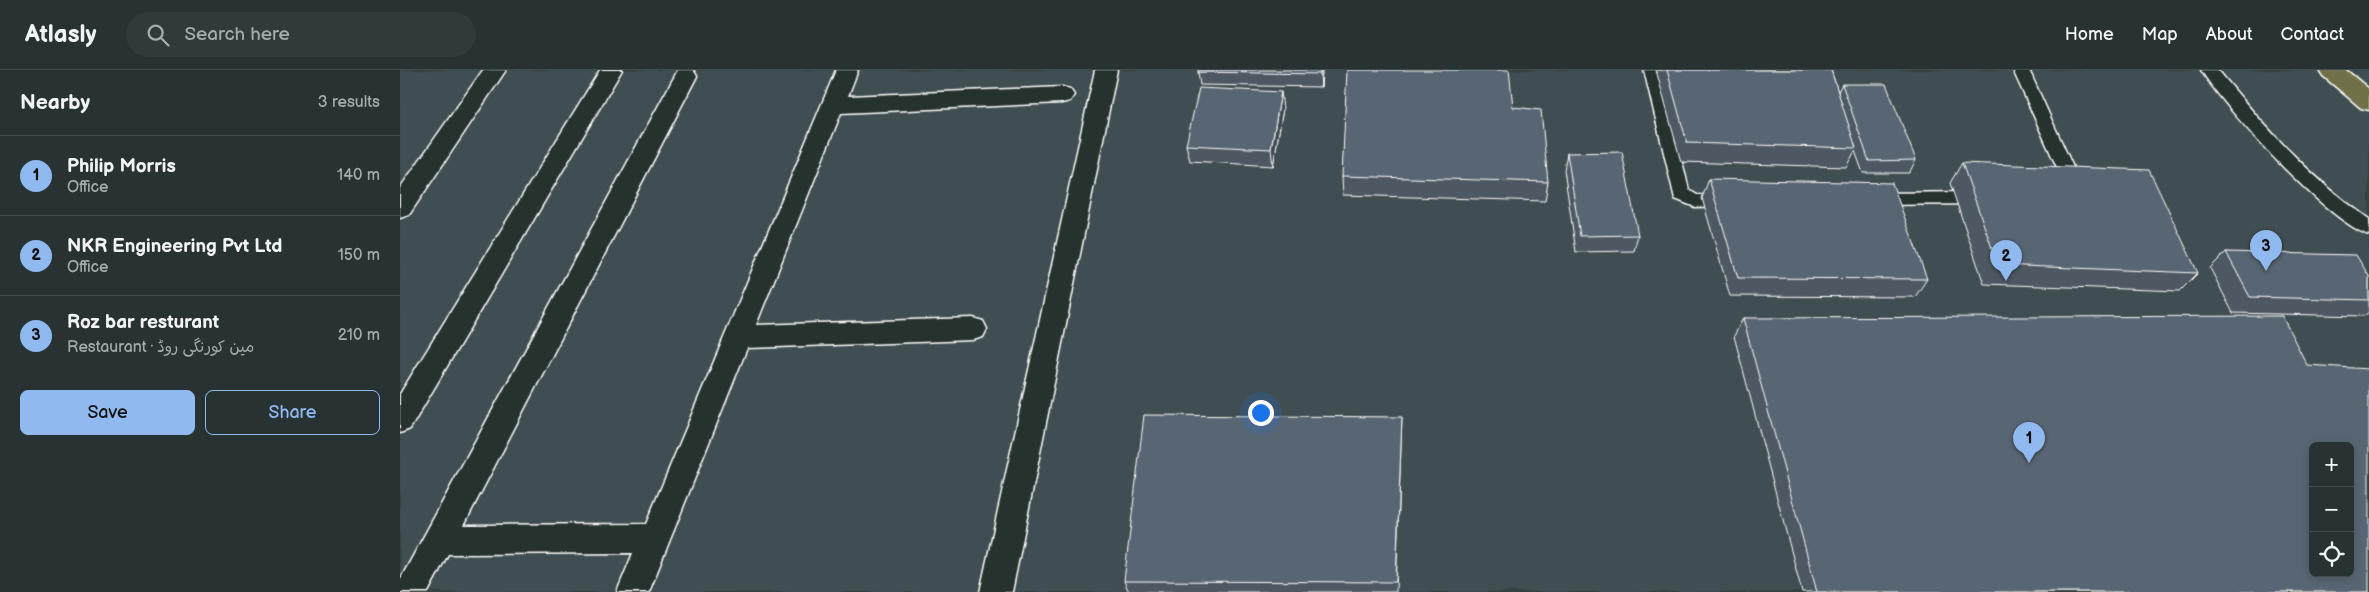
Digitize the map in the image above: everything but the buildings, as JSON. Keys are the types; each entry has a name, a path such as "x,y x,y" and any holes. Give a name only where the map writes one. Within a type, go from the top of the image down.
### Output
{"main road":[{"path":"2331,70 2369,102"}],"street":[{"path":"400,208 495,70"},
{"path":"400,420 611,70"},
{"path":"633,592 847,70"},
{"path":"996,592 1108,71"},
{"path":"411,592 686,76"},
{"path":"832,105 1062,95"},
{"path":"738,337 973,329"},
{"path":"440,540 655,538"}],"lane":[{"path":"1652,70 1681,194 1695,202 1744,201"},
{"path":"2021,70 2073,185 2074,192 2067,197 2058,197"},
{"path":"2209,70 2258,131 2311,185 2344,212 2369,228"},
{"path":"1852,200 1999,198"}],"shaded area":[{"path":"400,70 2369,70 2369,592 400,592"}],"place":[{"name":"Roz bar resturant","path":"2266,271"},
{"name":"NKR Engineering Pvt Ltd","path":"2006,281"},
{"name":"Philip Morris","path":"2029,463"}]}
